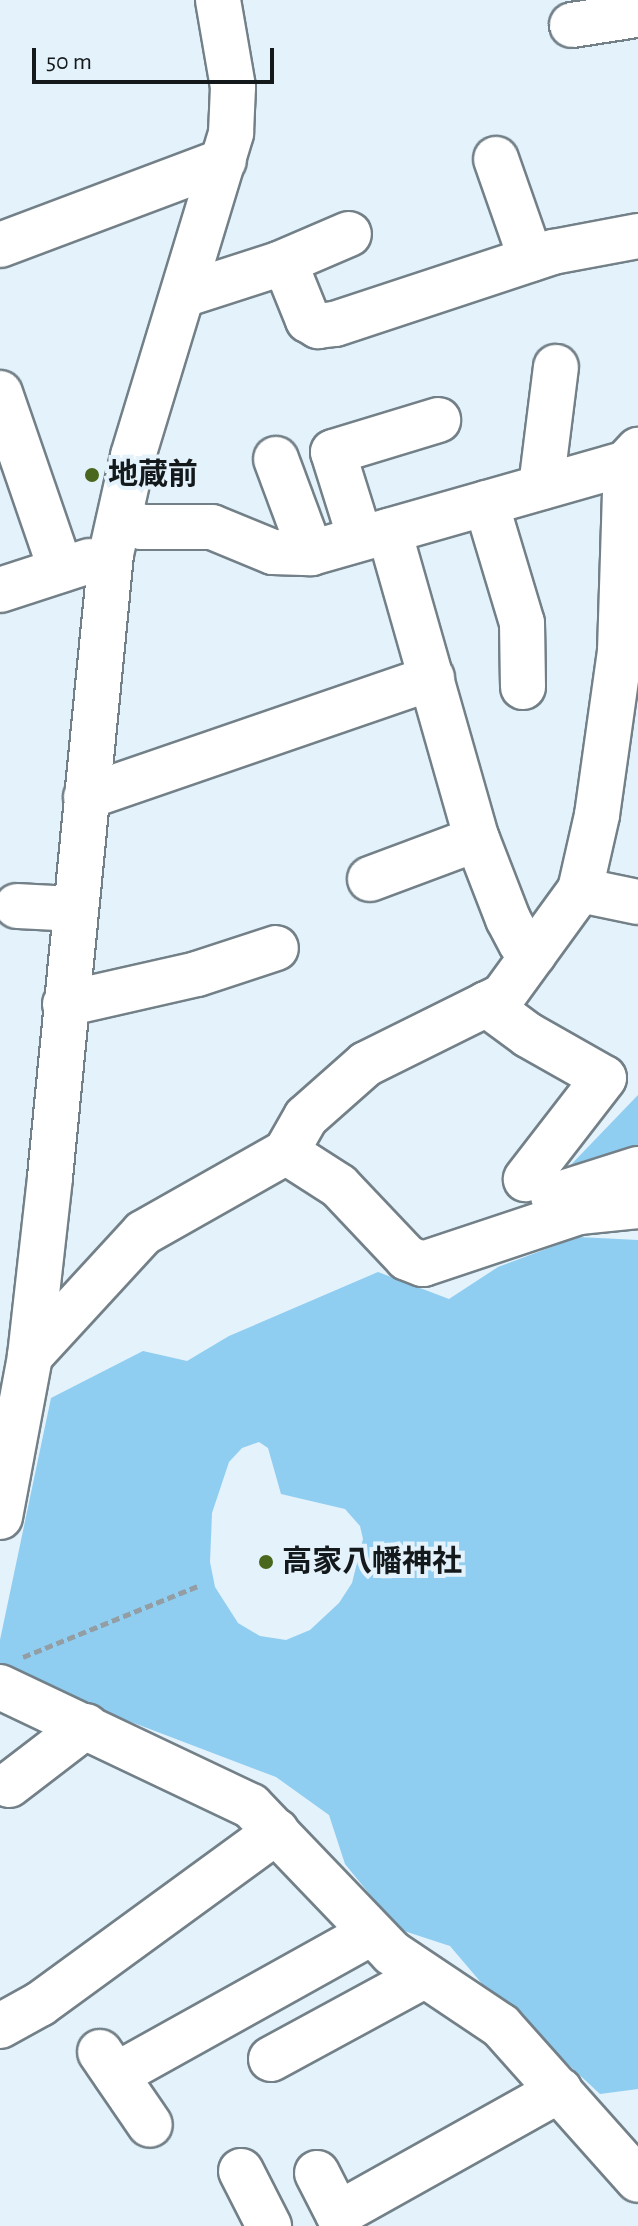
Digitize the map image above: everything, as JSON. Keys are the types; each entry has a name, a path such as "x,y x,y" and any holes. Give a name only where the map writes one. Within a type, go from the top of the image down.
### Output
{"street":[{"path":"0,1517 30,1356 74,909 116,536 133,456 224,161 233,87 218,0"},
{"path":"496,159 531,259"},
{"path":"0,245 224,161"},
{"path":"183,295 279,264 349,234"},
{"path":"279,264 289,273 308,320 318,326 605,238 638,236"},
{"path":"541,487 556,367"},
{"path":"0,393 61,570"},
{"path":"438,420 333,452 375,535 432,678 477,839 508,919 521,943 534,954"},
{"path":"276,459 311,553"},
{"path":"0,590 61,570 116,536 141,527 212,527 273,552 311,553 634,460 620,651 597,815 580,890 515,984 486,1004 366,1064 324,1097 286,1152 143,1233 30,1356"},
{"path":"486,503 522,623 523,687"},
{"path":"86,797 432,678"},
{"path":"370,879 477,839"},
{"path":"580,890 638,902"},
{"path":"17,906 74,909"},
{"path":"65,1004 197,974 276,948"},
{"path":"486,1004 604,1078 526,1179"},
{"path":"286,1152 356,1200 385,1237 415,1261 442,1260 517,1231 579,1212 638,1206"},
{"path":"517,1231 537,1205 557,1194 638,1169"},
{"path":"7,1674 86,1726 224,1790 251,1806 371,1933 424,1976 501,2026 638,2180"},
{"path":"9,1785 86,1726"},
{"path":"0,2026 40,2004 277,1831"},
{"path":"150,2125 108,2063 371,1933"},
{"path":"271,2059 424,1976"},
{"path":"317,2173 338,2214 560,2090"},
{"path":"241,2171 269,2226"}],"path":[{"path":"7,1674 200,1585"}],"shaded area":[{"path":"638,1095 638,1154 563,1173"},
{"path":"578,1237 638,1240 638,2089 600,2094 484,1986 450,1946 398,1929 345,1864 329,1815 276,1777 0,1672 0,1640 51,1398 143,1351 187,1361 229,1336 378,1272 449,1299 498,1267","holes":["259,1442 268,1448 281,1494 345,1509 360,1526 363,1539 352,1583 339,1603 310,1630 286,1640 260,1636 238,1623 215,1587 210,1562 212,1513 229,1462 242,1448"]}],"place":[{"name":"地蔵前","path":"92,475"},
{"name":"高家八幡神社","path":"266,1562"}]}
